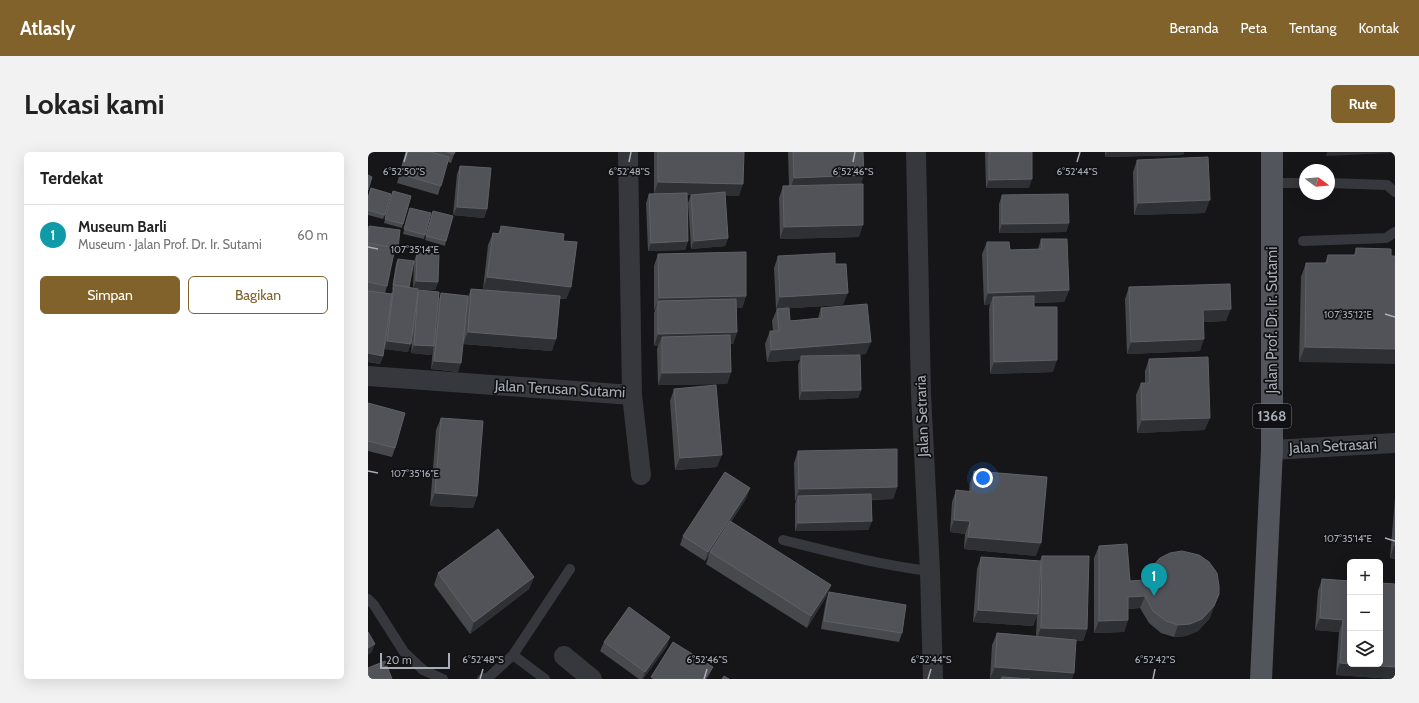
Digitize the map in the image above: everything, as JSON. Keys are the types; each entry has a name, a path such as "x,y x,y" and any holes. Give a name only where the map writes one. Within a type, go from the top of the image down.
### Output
{"main road":[{"name":"Jalan Prof. Dr. Ir. Sutami","path":"1261,679 1272,450 1272,152"}],"street":[{"name":"Jalan Terusan Sutami","path":"368,376 632,394 628,152"},
{"name":"Jalan Setraria","path":"916,152 921,394 930,571 933,679"},
{"path":"632,394 641,475"},
{"name":"Jalan Setrasari","path":"1272,450 1395,443"},
{"path":"564,656 592,679"}],"lane":[{"path":"1272,183 1299,183"},
{"path":"1335,183 1387,185 1395,192"},
{"path":"1303,241 1386,238 1395,232"},
{"path":"783,540 891,566 930,571"},
{"path":"482,679 489,677 513,655 570,569"},
{"path":"368,599 374,605 404,652 423,670 443,679"},
{"path":"513,655 545,679"}],"building":[{"path":"406,152 430,152 449,157 441,186 400,174"},
{"path":"658,152 744,152 743,184 658,182"},
{"path":"793,152 863,152 864,175 794,178"},
{"path":"989,152 1032,152 1032,179 989,180"},
{"path":"1208,157 1210,200 1138,203 1137,160"},
{"path":"460,166 491,168 487,209 457,207"},
{"path":"368,175 372,177 368,190"},
{"path":"863,184 863,225 784,227 783,186"},
{"path":"371,188 391,194 385,215 368,210 368,198"},
{"path":"393,191 411,196 403,224 385,219"},
{"path":"725,192 728,238 694,241 691,195"},
{"path":"687,193 688,241 651,243 649,194"},
{"path":"1068,194 1069,223 1002,224 1002,195"},
{"path":"410,208 431,213 425,235 404,229"},
{"path":"433,211 453,216 446,241 426,236"},
{"path":"369,226 400,230 398,248 368,243"},
{"path":"501,226 564,234 563,241 577,242 571,287 487,277 493,233 500,234"},
{"path":"1041,239 1067,239 1069,290 988,293 987,242 1009,242 1010,250 1042,249"},
{"path":"368,243 395,248 387,286 368,282"},
{"path":"1356,248 1391,249 1391,256 1395,256 1395,349 1305,347 1306,263 1327,263 1328,255 1356,255"},
{"path":"746,252 746,296 659,298 658,254"},
{"path":"417,253 439,254 438,282 416,281"},
{"path":"835,253 835,264 846,264 848,293 780,297 778,256"},
{"path":"398,259 414,261 409,287 393,285"},
{"path":"1230,284 1231,309 1203,310 1204,339 1131,342 1129,287"},
{"path":"394,285 418,290 439,292 434,346 414,345 418,292 411,344 387,341"},
{"path":"471,289 560,296 556,339 468,332"},
{"path":"368,291 392,294 383,356 368,353"},
{"path":"441,293 468,296 461,363 434,361"},
{"path":"1034,296 1034,307 1057,307 1057,360 994,362 993,297"},
{"path":"736,299 737,332 658,334 658,301"},
{"path":"867,304 871,342 771,350 770,331 779,331 777,309 789,308 790,321 822,318 821,308"},
{"path":"730,335 731,372 662,373 662,337"},
{"path":"860,355 861,390 802,391 801,356"},
{"path":"1208,357 1210,418 1142,420 1141,383 1150,383 1149,359"},
{"path":"716,385 722,455 680,458 674,389"},
{"path":"368,403 405,413 395,448 368,441"},
{"path":"441,418 483,421 477,496 435,493"},
{"path":"897,449 897,487 799,489 798,451"},
{"path":"974,471 1047,477 1041,543 968,537 970,521 954,520 956,490 972,492"},
{"path":"725,472 750,488 708,552 683,536"},
{"path":"871,494 872,521 798,523 798,496"},
{"path":"730,521 831,585 811,616 710,552"},
{"path":"498,529 534,577 474,622 438,573"},
{"path":"1127,544 1130,581 1145,580 1151,568 1160,558 1170,553 1182,551 1199,555 1209,562 1217,573 1219,586 1219,594 1214,606 1202,619 1190,624 1178,625 1166,621 1153,611 1145,596 1128,597 1128,620 1099,621 1099,546"},
{"path":"1042,556 1089,556 1087,629 1041,628"},
{"path":"981,557 1041,561 1038,614 978,610"},
{"path":"1322,579 1347,581 1347,664 1340,663 1343,620 1320,618"},
{"path":"1383,583 1395,584 1395,667 1383,666"},
{"path":"829,592 906,605 902,633 824,621"},
{"path":"629,607 670,637 645,672 604,642"},
{"path":"368,632 375,644 368,648"},
{"path":"997,633 1076,640 1074,673 995,667"},
{"path":"673,642 713,667 705,679 654,679 651,677"},
{"path":"385,661 392,679 368,679 368,668"},
{"path":"724,676 729,679 722,679"},
{"path":"1002,677 1030,679 1001,679"}],"place":[{"name":"Museum Barli","path":"1154,596"}]}
